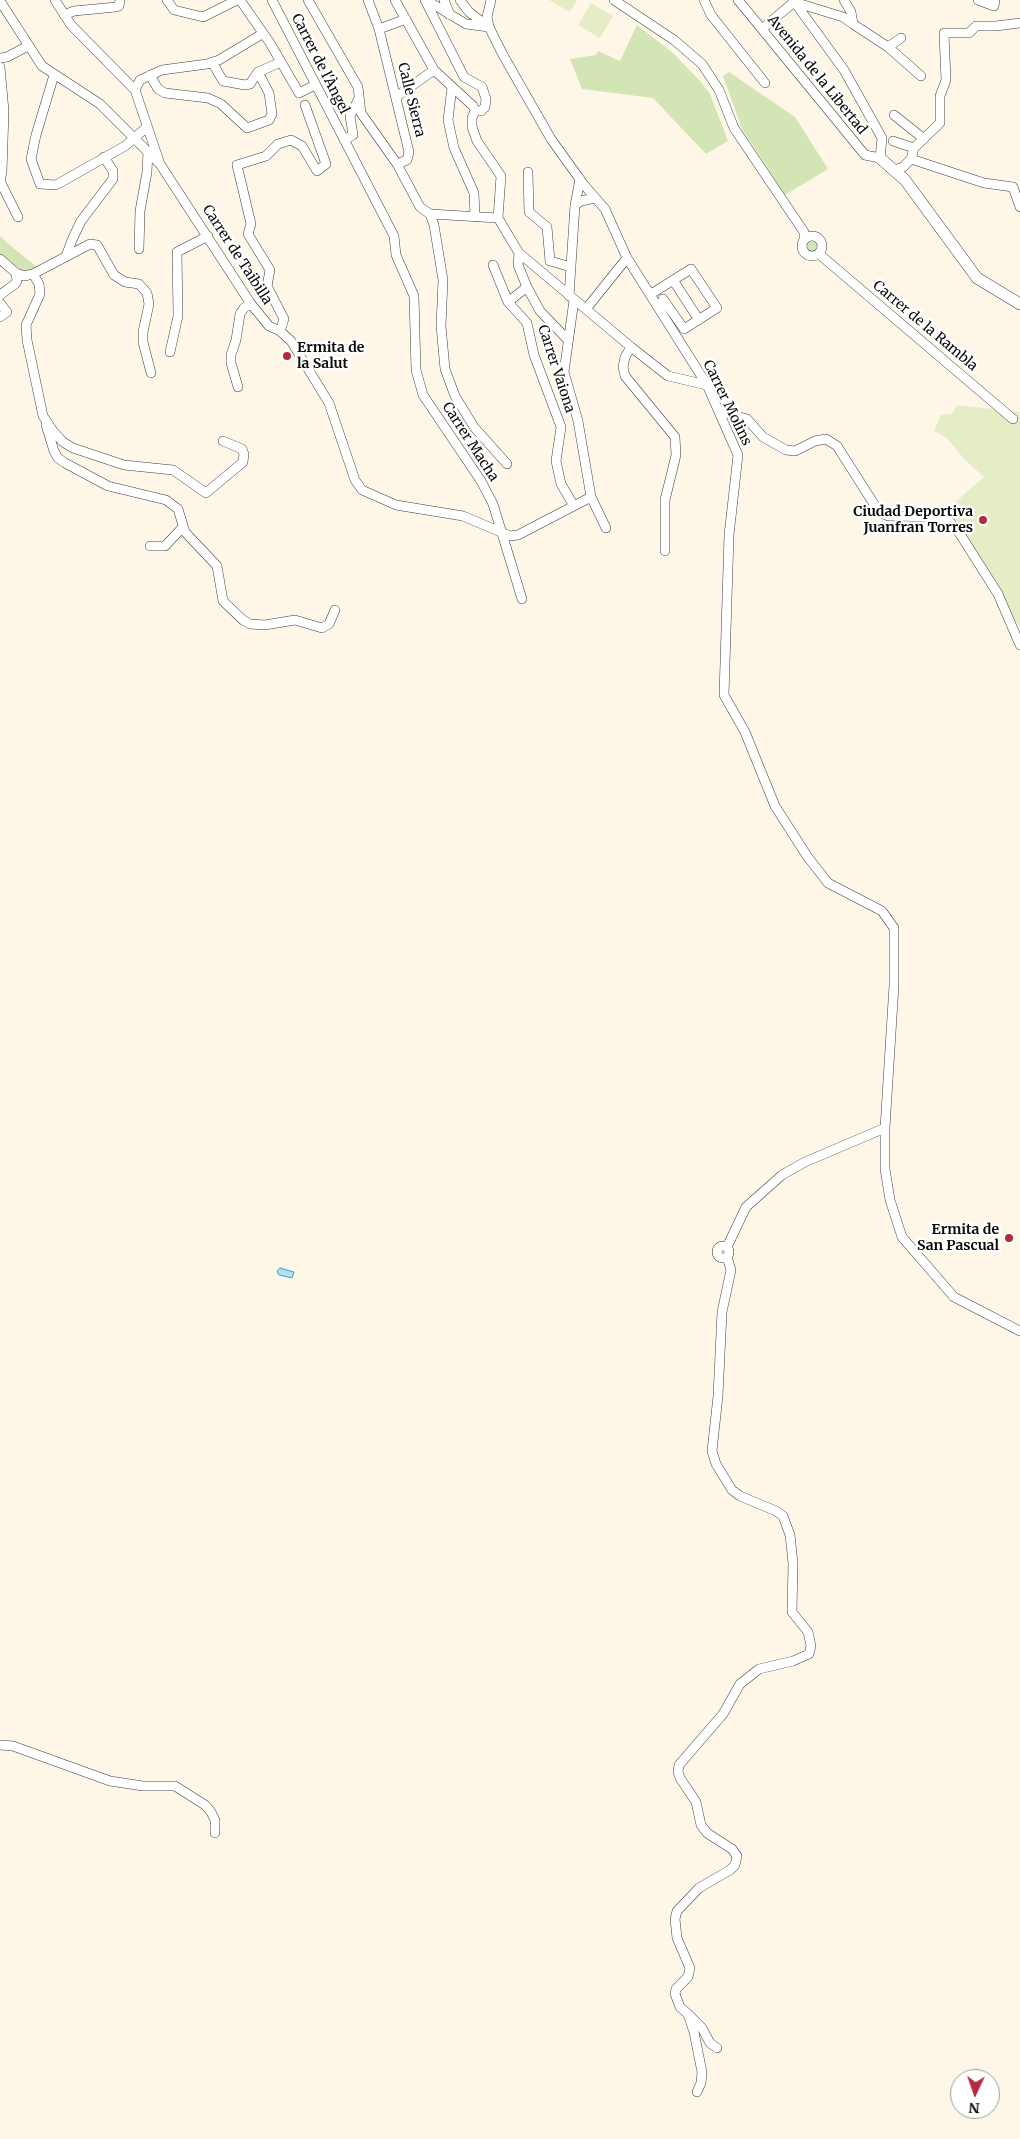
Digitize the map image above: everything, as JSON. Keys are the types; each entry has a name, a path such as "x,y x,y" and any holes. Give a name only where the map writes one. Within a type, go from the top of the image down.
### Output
{"street":[{"path":"55,0 71,25 135,90 160,164"},
{"path":"64,15 74,11 120,6 120,0"},
{"path":"166,0 174,10 203,17 238,0 281,62 299,93 315,85"},
{"name":"Carrer de l'Àngel","path":"272,0 394,236 396,255 414,296"},
{"path":"308,0 358,87 361,113 397,164 420,207 430,214 498,218"},
{"name":"Calle Sierra","path":"368,0 379,30 409,152 407,160 397,164"},
{"path":"395,0 434,70 469,102 475,111"},
{"path":"425,0 466,24 489,27"},
{"path":"425,0 464,76 482,87 486,99 485,107 481,111 475,111"},
{"path":"444,0 450,15"},
{"path":"460,0 473,17 489,27"},
{"path":"489,27 487,17 491,0"},
{"path":"614,0 689,52 707,71 719,90 734,128 807,235 819,238 822,244 819,254 810,256 804,252 802,246 807,235"},
{"path":"623,0 632,12"},
{"path":"704,0 711,15 765,83"},
{"name":"Avenida de la Libertad","path":"738,0 866,155 880,158"},
{"path":"844,0 851,12 853,24"},
{"path":"978,0 994,6 995,0"},
{"path":"0,1 36,60 54,75 100,104 160,164"},
{"path":"762,29 793,1"},
{"path":"793,1 843,17 888,47 921,76"},
{"path":"793,1 844,70 882,138 880,158 905,180 977,278 1020,304"},
{"path":"379,30 406,20"},
{"path":"893,171 903,167 911,159 914,148 940,123 940,96 946,80 944,33 969,33 976,26 1020,23"},
{"name":"Carrer Molins","path":"489,27 551,139 580,180 604,209 628,258 707,385 738,455 729,535 724,695 745,732 775,806 807,856 828,883 882,911 894,928 894,985 885,1128 885,1169 890,1200 902,1237 954,1297 1020,1331"},
{"path":"135,90 140,80 150,75 162,70 212,62 262,34"},
{"path":"888,47 901,38"},
{"path":"0,58 7,57 28,46"},
{"path":"212,62 223,81 245,85 250,84 258,72 281,62"},
{"path":"0,67 4,112 0,181 18,217"},
{"path":"396,97 434,70"},
{"path":"150,75 158,89 166,93 208,98 221,104 248,128 269,120 272,114 269,93 258,72"},
{"path":"54,75 38,125 31,159 40,184 56,185 125,146 134,136 147,127"},
{"path":"452,88 448,120 454,148 474,193 474,217"},
{"name":"Carrer de l'Àngel","path":"344,140 353,134 350,116 359,97"},
{"path":"280,331 284,319 267,286 270,270 248,234 251,224 237,165 266,156 278,144 291,140 302,146 317,171 326,164 305,105"},
{"path":"475,111 472,118 472,127 477,141 495,163 501,176 498,218 518,253 668,376 707,385"},
{"path":"894,115 924,139"},
{"path":"893,141 914,148"},
{"path":"139,249 140,211 147,172 148,151"},
{"path":"66,256 81,221 113,179 112,171 104,157"},
{"path":"911,159 984,182 1013,187 1020,207"},
{"name":"Carrer de Taibilla","path":"160,164 251,304 269,326 280,331 290,341 329,404 355,480 362,490 396,505 463,516 502,532"},
{"path":"528,172 529,212 547,227 550,261 571,266"},
{"name":"Carrer Vaiona","path":"580,180 575,205 571,298 564,372 578,422 591,497 606,528"},
{"path":"575,205 581,201 596,198"},
{"name":"Carrer Macha","path":"430,214 434,225 443,280 441,326 445,369 455,396 474,427 507,464"},
{"path":"170,352 178,316 177,252 208,236"},
{"path":"0,260 16,273 24,276 34,274 90,244 95,244 100,248 114,275 126,282 140,284 147,293 149,304 143,332 150,372"},
{"name":"Carrer Vaiona","path":"518,253 518,265 540,311 567,339"},
{"name":"Carrer de la Rambla","path":"819,254 1012,419"},
{"path":"586,309 628,258"},
{"name":"Carrer Vaiona","path":"493,265 508,302 527,323 534,355 561,428 556,461 561,484 574,506"},
{"path":"651,294 692,269 717,306 716,310 683,329 664,299"},
{"path":"0,317 7,312 0,296 14,284 16,273"},
{"path":"34,274 39,284 40,294 28,318 26,332 43,416 58,458 108,486 166,500 178,509 183,527 217,566 223,601 250,624 266,625 295,620 322,628 329,624 335,610"},
{"path":"673,280 699,320"},
{"path":"508,302 527,287"},
{"name":"Carrer Macha","path":"414,296 416,370 423,395 481,481 493,504 522,599"},
{"path":"238,387 231,364 231,355 236,340 240,314 251,304"},
{"path":"631,347 624,357 623,367 626,376 675,437 676,455 665,500 664,551"},
{"path":"719,411 747,419 763,437 786,450 795,451 815,441 826,439 836,446 879,512 888,516 940,517 950,522 960,534 998,594 1016,628 1020,645"},
{"path":"43,416 53,431 73,448 131,466 173,470 206,493 243,462 242,449 223,441"},
{"path":"502,532 510,536 518,534 591,497"},
{"path":"150,546 165,546 183,527"},
{"path":"717,2048 710,2044 702,2028 680,2007 675,1994 676,1989 688,1976 690,1968 677,1938 675,1919 677,1911 699,1888 730,1870 735,1864 737,1856 732,1849 707,1833 701,1825 696,1802 680,1778 679,1766 723,1714 740,1684 759,1669 792,1661 809,1654 812,1646 808,1632 792,1612 793,1563 790,1536 782,1516 776,1511 740,1496 732,1490 716,1464 712,1451 718,1396 722,1312 731,1270 727,1252 746,1207 782,1176 805,1162 885,1128"},
{"path":"0,1745 13,1746 110,1781 143,1786 175,1786 205,1805 215,1820 215,1832"},
{"path":"688,2014 694,2032 702,2072 701,2083 697,2092"}],"green space":[{"path":"549,0 577,0 570,12"},
{"path":"591,3 613,16 600,38 578,25"},
{"path":"637,25 672,52 701,82 710,94 728,141 706,154 653,98 582,89 570,59 596,55 598,51 620,61"},
{"path":"729,72 795,117 828,169 785,195 742,129 723,76"},
{"path":"0,236 41,270 24,276 0,259"},
{"path":"812,240 818,246 812,252 806,246"},
{"name":"Ciudad Deportiva Juanfran Torres","path":"957,405 1020,412 1020,626 1014,623 956,526 934,515 945,511 984,477 965,460 947,438 934,431 941,415 952,414"}],"water":[{"path":"280,1268 294,1272 292,1278 279,1275 277,1271"}],"place":[{"name":"Ermita de la Salut","path":"287,356"},
{"name":"Ciudad Deportiva Juanfran Torres","path":"983,520"},
{"name":"Ermita de San Pascual","path":"1009,1238"}]}
